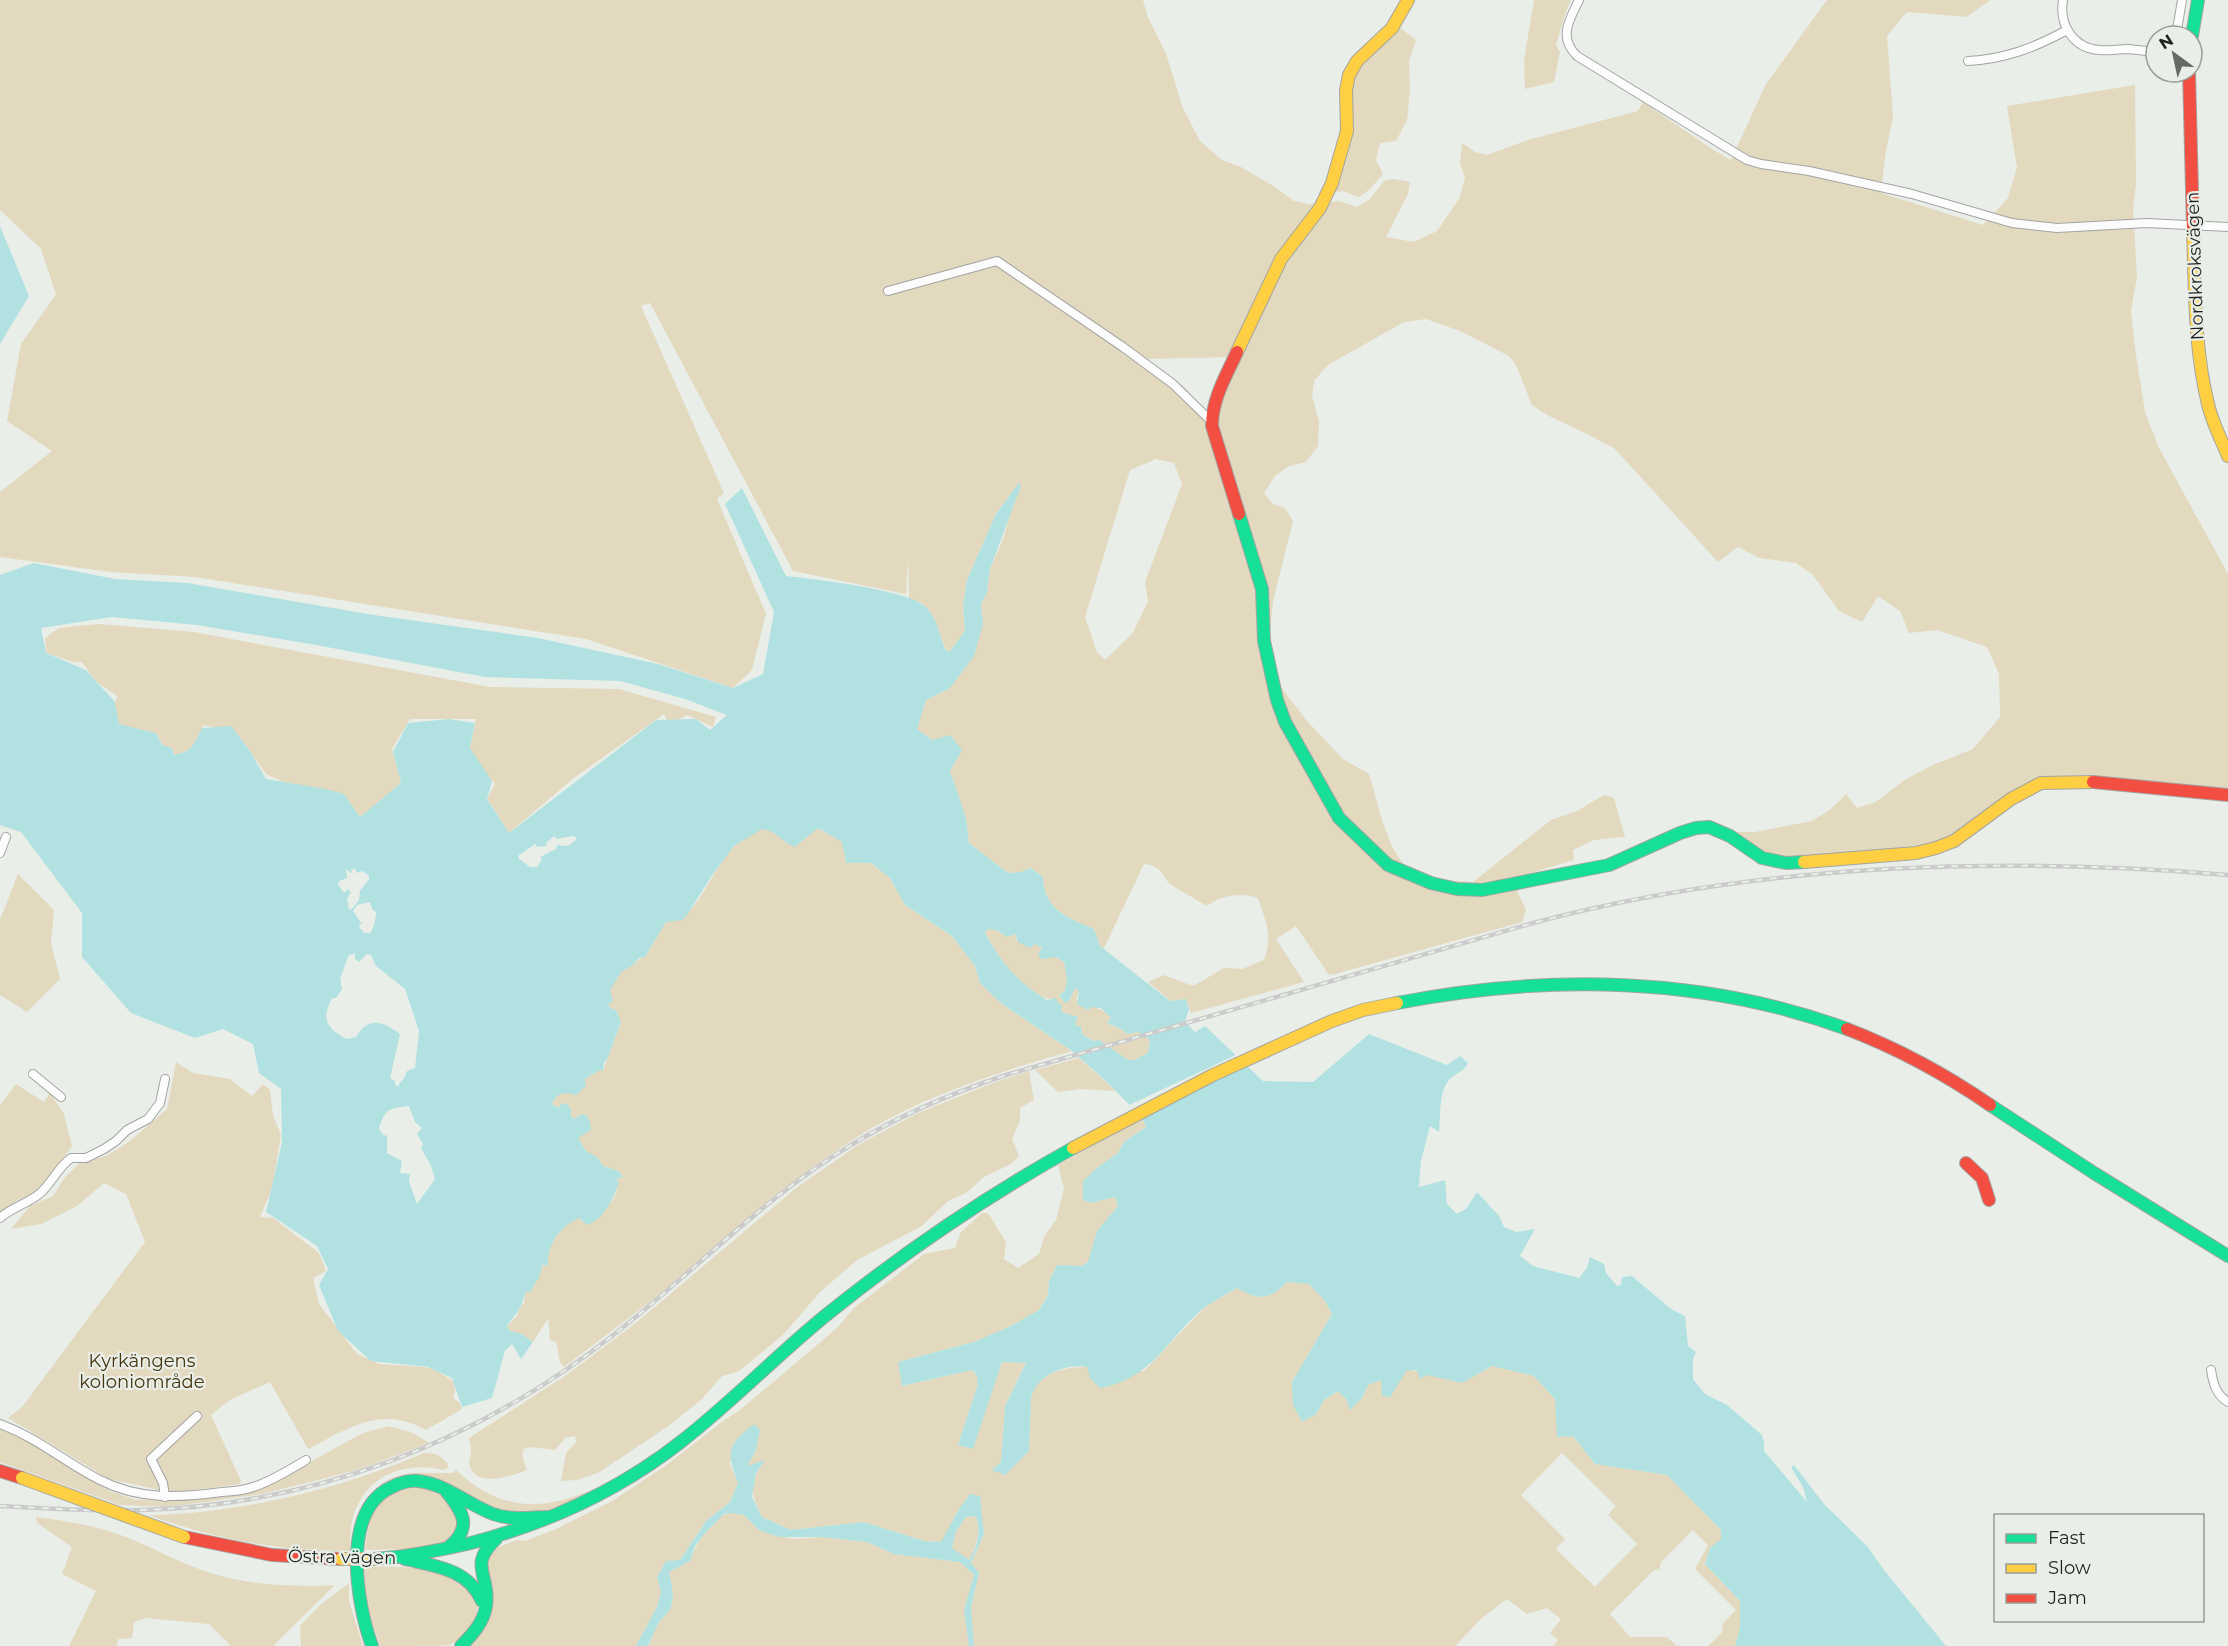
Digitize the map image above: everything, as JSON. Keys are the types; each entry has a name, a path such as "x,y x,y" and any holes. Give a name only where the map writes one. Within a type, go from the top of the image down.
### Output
{"street":[{"path":"1408,0 1402,15 1391,29 1353,66 1348,78 1349,117 1346,137 1331,185 1322,206 1293,240 1281,259 1218,393 1212,412 1212,422 1262,589 1264,641 1277,700 1285,722 1339,818 1355,835 1388,865 1405,874 1431,884 1457,889 1482,890 1609,865 1680,833 1708,827 1731,836 1762,858 1778,862 1916,853 1954,841 2012,799 2041,783 2079,780 2228,795"},
{"path":"1579,0 1566,30 1567,44 1576,56 1747,160 1912,194 2012,223 2057,228 2147,223 2228,227"},
{"path":"2063,0 2062,16 2067,30 2077,42 2099,50 2144,51"},
{"path":"2178,24 2182,0"},
{"path":"2194,24 2198,0"},
{"path":"1968,61 1993,59 2028,50 2067,30"},
{"name":"Nordkroksvägen","path":"2189,84 2195,304 2200,362 2206,397 2224,435 2228,456"},
{"path":"888,291 996,261 1123,347 1173,384 1212,422"},
{"path":"0,853 6,837"},
{"name":"Östra vägen","path":"0,1471 184,1537 272,1555 341,1559 401,1558 499,1536 557,1516 586,1503 628,1479 672,1448 823,1318 927,1238 1017,1179 1131,1114 1252,1056 1354,1012 1461,990 1592,983 1672,988 1733,998 1824,1021 1879,1041 1951,1077 2014,1121 2228,1256"},
{"path":"33,1074 62,1097"},
{"path":"0,1218 36,1196 67,1161 74,1158 86,1158 104,1149 127,1130 148,1119 160,1103 165,1079"},
{"path":"1966,1162 1983,1176 1988,1187 1989,1200"},
{"path":"2211,1371 2217,1391 2222,1399 2228,1402"},
{"path":"165,1497 163,1483 151,1459 196,1418"},
{"path":"0,1424 36,1440 110,1485 140,1495 165,1497 250,1488 266,1483 306,1460"},
{"path":"372,1646 361,1615 357,1592 358,1548 364,1514 376,1497 393,1485 401,1482 421,1481 444,1488 500,1516 519,1519 557,1516"},
{"path":"444,1488 461,1512 464,1527 460,1538 447,1549"},
{"path":"461,1645 478,1626 488,1599 480,1558 486,1548 499,1536"},
{"path":"401,1558 455,1571 467,1578 477,1588 484,1609"}],"green space":[{"path":"0,0 1143,0 1147,15 1166,54 1183,108 1200,141 1222,160 1241,167 1294,201 1308,204 1339,201 1357,207 1370,199 1384,181 1394,179 1410,182 1408,194 1386,237 1414,242 1437,231 1459,199 1465,178 1460,163 1462,143 1475,152 1487,155 1528,140 1638,111 1643,102 1731,160 1766,84 1827,0 1991,0 1966,17 1907,12 1887,36 1893,116 1881,193 1983,225 2008,198 2017,167 2007,106 2135,85 2136,184 2133,208 2137,277 2131,311 2136,355 2145,412 2159,448 2228,574 2228,791 2053,778 1957,833 1914,851 1796,859 1774,857 1751,849 1732,832 1755,832 1812,821 1830,810 1846,794 1857,808 1876,802 1906,779 1935,764 1973,749 2000,717 1999,674 1987,647 1937,630 1909,633 1900,611 1878,596 1862,622 1839,611 1812,574 1796,563 1759,558 1738,547 1718,562 1615,449 1547,415 1532,405 1516,365 1509,356 1460,331 1426,319 1404,322 1328,365 1314,381 1312,396 1319,421 1318,446 1306,462 1289,466 1275,476 1264,493 1273,504 1285,508 1293,521 1273,601 1269,644 1280,686 1307,721 1343,759 1369,774 1390,841 1396,854 1413,871 1435,878 1473,882 1551,820 1577,811 1604,795 1614,798 1625,837 1594,840 1573,850 1574,860 1521,876 1517,891 1526,910 1522,922 1335,974 1329,975 1296,926 1276,939 1304,982 1191,1013 1186,999 1171,1001 1148,982 1164,975 1193,986 1224,968 1242,969 1264,960 1268,936 1258,898 1245,895 1232,896 1219,899 1207,906 1169,883 1156,867 1144,864 1104,948 1099,946 1094,929 1067,916 1053,905 1047,897 1043,877 1031,868 1008,873 969,843 966,818 950,771 955,760 932,740 916,730 926,700 950,688 983,624 981,604 987,592 990,569 1003,539 1019,483 996,514 967,580 963,606 965,629 947,652 933,617 922,603 909,599 908,558 906,594 793,571 650,303 641,306 724,493 717,499 766,614 752,670 733,688 586,639 195,577 110,572 0,557 0,492 52,451 7,421 21,344 56,294 41,249 0,210","holes":["1240,357 1216,419 1201,410 1186,388 1143,359","1156,459 1174,463 1182,484 1145,582 1148,601 1133,633 1105,660 1097,652 1085,617 1130,470"]},
{"path":"1534,0 1571,0 1556,45 1560,52 1554,82 1525,89 1524,60"},
{"path":"1399,27 1416,40 1409,60 1410,90 1407,120 1396,141 1380,143 1376,160 1383,174 1370,189 1359,197 1343,191 1329,193 1356,72"},
{"path":"99,624 194,632 490,687 619,689 716,717 713,727 687,715 679,720 668,722 664,714 574,778 509,833 487,798 495,784 469,753 476,719 410,719 392,749 401,783 360,817 266,774 236,732 204,725 188,752 174,755 172,748 165,749 156,733 130,733 111,718 117,696 95,681 82,662 73,662 46,653 45,638 59,628"},
{"path":"818,828 843,842 890,878 905,905 952,936 975,966 980,983 1002,1004 1072,1051 940,1095 889,1118 865,1132 803,1175 672,1284 564,1367 560,1362 556,1342 550,1340 548,1318 533,1342 522,1334 510,1331 507,1326 517,1316 524,1303 525,1293 536,1280 544,1263 548,1265 552,1243 561,1231 579,1217 582,1222 600,1212 614,1198 618,1171 602,1166 600,1160 586,1151 578,1138 590,1121 584,1114 574,1119 566,1103 560,1105 560,1108 552,1104 553,1101 563,1093 569,1092 574,1095 584,1079 603,1070 621,1022 616,1010 609,1008 608,1003 610,989 615,980 622,971 645,957 666,922 677,919 696,903 718,867 734,847 761,829 775,831 786,843"},
{"path":"18,874 54,910 51,943 60,979 27,1012 0,995 0,920"},
{"path":"988,929 996,930 1007,937 1015,934 1016,940 1035,944 1064,962 1067,980 1065,991 1059,995 1065,1003 1069,1001 1075,988 1079,991 1076,1000 1104,1011 1111,1018 1108,1024 1127,1034 1138,1032 1150,1040 1148,1053 1134,1060 1128,1060 1099,1040 1094,1041 1082,1034 1081,1026 1075,1024 1078,1017 1061,1012 1057,1000 1034,993 1005,966 985,933"},
{"path":"1079,1058 1116,1091 1080,1089 1058,1092 1035,1070"},
{"name":"Kyrkängens koloniområde","path":"176,1062 193,1073 230,1079 252,1096 263,1084 270,1090 273,1115 281,1135 272,1189 260,1217 273,1218 319,1253 326,1271 313,1278 319,1304 357,1354 380,1364 436,1370 453,1381 455,1390 453,1398 459,1402 462,1409 426,1430 394,1419 366,1422 308,1449 270,1382 230,1400 211,1415 241,1481 240,1484 169,1493 166,1486 160,1490 109,1479 8,1418 22,1407 145,1242 126,1194 104,1183 77,1206 41,1224 11,1229 30,1206 53,1196 65,1177 81,1162 106,1156 130,1141 167,1109"},
{"path":"1029,1071 1034,1100 1020,1108 1020,1120 1012,1139 1019,1156 1011,1164 984,1177 966,1193 948,1201 922,1226 857,1260 820,1292 783,1335 739,1371 722,1376 702,1399 667,1427 598,1473 577,1480 561,1481 566,1453 576,1442 575,1436 565,1438 555,1450 530,1447 524,1449 522,1456 527,1470 520,1473 493,1479 477,1476 472,1471 469,1462 471,1453 469,1438 568,1374 637,1322 796,1188 858,1145 918,1113"},
{"path":"16,1084 44,1102 50,1093 64,1114 72,1146 42,1190 16,1201 0,1215 0,1105"},
{"path":"1142,1118 1146,1127 1124,1142 1118,1153 1098,1167 1091,1203 1115,1196 1118,1206 1093,1247 1089,1261 1082,1266 1057,1265 1049,1281 1048,1295 1039,1310 1011,1326 974,1342 898,1362 903,1386 972,1370 977,1375 978,1384 958,1445 973,1448 1002,1362 1026,1362 1005,1406 1001,1463 993,1469 1005,1475 1029,1451 1031,1399 1037,1385 1047,1375 1078,1367 1144,1371 1205,1307 1237,1288 1258,1297 1264,1297 1275,1292 1287,1282 1309,1284 1325,1301 1332,1314 1292,1382 1316,1414 1324,1400 1338,1391 1346,1399 1362,1398 1367,1385 1382,1379 1401,1378 1407,1370 1462,1383 1492,1366 1534,1376 1555,1399 1573,1436 1595,1464 1667,1475 1721,1530 1721,1539 1710,1548 1705,1564 1740,1601 1740,1628 1735,1646 1708,1646 1723,1631 1722,1624 1736,1610 1695,1569 1708,1545 1693,1530 1661,1562 1659,1571 1657,1569 1651,1573 1610,1614 1630,1637 1667,1637 1677,1646 1554,1646 1558,1640 1550,1633 1561,1619 1547,1608 1527,1614 1507,1599 1483,1617 1455,1646 974,1646 971,1607 979,1573 971,1564 984,1534 981,1515 959,1509 942,1542 924,1541 864,1522 791,1530 762,1517 758,1509 753,1489 756,1476 764,1461 746,1467 756,1450 729,1462 738,1483 730,1502 706,1521 680,1560 657,1577 661,1592 657,1607 636,1646 470,1646 486,1626 491,1611 493,1595 487,1565 491,1550 554,1530 614,1500 668,1464 740,1410 837,1328 854,1308 924,1254 955,1248 961,1232 982,1213 988,1213 1006,1242 1004,1259 1018,1268 1039,1254 1045,1235 1056,1220 1064,1189 1058,1165","holes":["1562,1453 1616,1506 1608,1515 1637,1544 1595,1587 1556,1549 1565,1539 1521,1495"]},
{"path":"389,1426 413,1433 429,1443 360,1469 262,1494 169,1507 120,1505 0,1462 0,1429 31,1441 110,1491 136,1500 185,1498 264,1487 363,1433"},
{"path":"424,1453 440,1457 448,1464 448,1468 443,1470 427,1467 397,1471 372,1485 362,1497 355,1511 351,1527 350,1551 297,1549 246,1542 148,1515 219,1510 289,1497 358,1478"},
{"path":"456,1470 474,1485 492,1495 510,1502 528,1504 565,1499 605,1484 546,1512 521,1516 504,1514 442,1482 419,1475 406,1475 393,1479 371,1495 389,1479 398,1476 419,1473 453,1473"},
{"path":"415,1487 433,1491 449,1503 461,1526 450,1542 407,1549 365,1550 369,1526 376,1507 390,1494"},
{"path":"730,1513 744,1515 759,1530 793,1539 822,1537 867,1542 894,1554 960,1562 974,1575 965,1610 969,1646 648,1646 658,1624 671,1608 673,1594 669,1572 690,1561 700,1539 711,1525 717,1519"},
{"path":"976,1516 977,1539 969,1560 952,1548 956,1531 966,1517"},
{"path":"36,1517 82,1524 115,1533 212,1574 225,1577 280,1585 335,1585 273,1646 231,1646 209,1624 146,1618 134,1622 132,1638 118,1639 117,1646 69,1646 96,1591 62,1574 72,1547 37,1523"},
{"path":"364,1567 417,1568 456,1577 469,1585 477,1598 476,1615 472,1624 466,1633 449,1645 380,1646 365,1602"},
{"path":"349,1583 349,1601 363,1646 301,1646 300,1626 320,1605"}],"water":[{"path":"0,226 29,296 0,344"},
{"path":"1019,483 1021,486 990,569 987,592 981,604 983,624 974,656 950,688 926,700 917,729 932,740 950,735 962,750 950,771 966,818 969,843 1008,873 1031,868 1043,877 1047,898 1059,911 1094,929 1100,946 1170,1001 1186,999 1189,1009 1185,1022 1195,1032 1205,1026 1263,1081 1313,1082 1369,1034 1447,1065 1460,1056 1468,1063 1446,1084 1441,1104 1439,1132 1430,1126 1421,1161 1419,1187 1445,1180 1447,1204 1457,1214 1466,1209 1477,1192 1499,1216 1504,1227 1516,1232 1535,1229 1520,1256 1533,1266 1579,1278 1587,1268 1590,1257 1604,1264 1606,1273 1617,1286 1621,1285 1622,1277 1632,1276 1671,1309 1685,1316 1688,1346 1696,1352 1693,1359 1693,1379 1705,1394 1727,1405 1762,1435 1764,1451 1807,1502 1803,1487 1791,1467 1794,1465 1824,1504 1867,1546 1946,1646 1735,1646 1740,1628 1740,1601 1705,1564 1710,1548 1721,1539 1721,1530 1667,1475 1595,1464 1573,1436 1557,1437 1555,1399 1534,1376 1492,1366 1462,1383 1427,1375 1420,1379 1417,1370 1407,1370 1390,1397 1382,1396 1381,1380 1368,1385 1362,1398 1350,1410 1346,1399 1338,1391 1324,1400 1316,1414 1302,1422 1293,1405 1292,1382 1332,1314 1325,1301 1309,1284 1287,1282 1275,1292 1264,1297 1252,1295 1237,1288 1205,1307 1147,1366 1134,1376 1118,1383 1100,1388 1090,1378 1087,1367 1070,1367 1052,1373 1038,1384 1031,1399 1029,1451 1005,1475 992,1470 1001,1462 1005,1406 1026,1363 1002,1362 973,1449 958,1445 978,1384 977,1375 972,1370 902,1386 898,1362 974,1342 1011,1326 1039,1310 1048,1295 1049,1281 1057,1265 1082,1266 1088,1262 1097,1231 1118,1206 1115,1197 1091,1203 1083,1200 1083,1181 1118,1153 1124,1142 1146,1127 1142,1118 1108,1083 1072,1051 1002,1004 980,983 975,966 952,936 905,905 890,878 871,863 846,863 842,842 818,828 795,847 772,832 762,829 734,846 687,915 682,920 666,922 645,957 639,958 633,965 621,972 610,990 613,1001 608,1004 610,1008 616,1010 621,1022 604,1063 603,1071 600,1070 585,1079 586,1086 576,1095 562,1094 556,1097 552,1104 559,1108 560,1105 566,1103 574,1119 582,1114 587,1116 591,1130 578,1138 586,1151 597,1157 603,1166 618,1171 623,1177 616,1179 619,1182 614,1194 608,1207 599,1218 587,1225 579,1218 572,1221 552,1243 548,1265 543,1264 538,1280 530,1293 528,1291 525,1293 520,1307 507,1326 510,1331 522,1334 533,1342 521,1359 512,1344 505,1351 492,1398 462,1407 452,1378 428,1367 371,1361 338,1331 319,1285 328,1269 317,1246 266,1212 282,1142 281,1089 259,1073 253,1044 223,1029 195,1038 131,1013 82,957 82,913 21,832 0,825 0,575 34,563 115,579 187,583 374,615 538,638 658,664 733,688 763,674 774,612 725,504 742,488 786,576 860,586 917,601 930,611 945,649 949,652 965,629 963,606 967,580 996,514","holes":["112,617 197,625 485,677 620,681 685,699 727,715 710,730 696,719 656,720 509,833 487,799 492,781 470,748 475,723 449,719 408,723 393,752 401,783 360,817 344,794 266,779 250,751 231,726 202,728 192,746 174,755 172,748 162,745 156,733 119,724 115,702 86,670 46,653 41,628","554,836 557,839 576,837 576,840 568,846 557,845 556,849 540,857 542,859 537,867 530,867 518,858 535,844 537,845 535,847 548,846 545,844","351,869 355,869 357,873 362,871 369,876 369,879 360,891 359,900 349,910 347,899 351,892 347,889 343,892 338,884 339,881 347,878 346,870 350,873","370,902 372,909 376,912 370,933 364,933 359,927 358,924 362,924 353,911 357,905","988,929 996,930 1007,937 1015,934 1018,942 1030,948 1035,944 1042,948 1038,955 1041,959 1056,957 1064,962 1067,980 1065,991 1059,995 1065,1003 1069,1001 1075,988 1079,991 1077,1004 1088,1010 1092,1007 1101,1008 1111,1018 1107,1023 1127,1034 1138,1032 1150,1040 1148,1053 1134,1060 1128,1060 1099,1040 1093,1041 1082,1034 1081,1026 1075,1024 1078,1017 1061,1012 1062,1004 1059,1004 1056,998 1047,1000 1027,986 1011,971 985,933","355,954 355,959 359,962 367,954 371,955 376,966 405,989 419,1031 415,1068 407,1071 397,1087 395,1081 390,1078 400,1034 382,1024 371,1023 356,1037 346,1039 334,1031 327,1022 327,1012 332,998 336,998 342,989 340,978 349,955","409,1106 415,1122 422,1128 417,1134 423,1144 421,1148 435,1179 417,1204 409,1181 410,1174 400,1173 402,1161 387,1153 387,1136 382,1134 379,1128 386,1113 396,1108"]},
{"path":"754,1424 760,1430 756,1450 747,1466 765,1460 756,1473 752,1497 762,1517 791,1530 864,1522 924,1541 941,1542 970,1494 980,1496 984,1534 971,1563 979,1573 971,1607 974,1646 969,1646 964,1610 974,1575 960,1562 894,1554 867,1542 822,1537 779,1537 759,1530 744,1515 730,1513 724,1514 707,1531 695,1546 690,1561 669,1572 673,1594 671,1608 658,1624 648,1646 636,1646 657,1607 661,1592 657,1577 666,1561 680,1560 706,1521 730,1502 738,1483 732,1464 731,1450 738,1437","holes":["976,1516 978,1539 969,1560 952,1548 956,1531 966,1517"]}],"pier":[{"path":"1238,1054 1249,1064 1136,1117 1127,1106"}],"railway":[{"path":"0,1506 71,1510 142,1510 206,1505 269,1496 331,1481 391,1461 449,1436 506,1407 560,1374 642,1312 788,1188 851,1145 907,1114 1006,1075 1533,923 1618,903 1704,888 1791,876 1879,869 2054,866 2228,875"}],"traffic: fast":[{"path":"2194,24 2198,0"},
{"path":"1239,514 1262,589 1264,641 1277,700 1285,722 1339,818 1388,865 1431,883 1457,889 1482,890 1609,865 1680,833 1709,827 1730,836 1762,858 1786,863 1804,862"},
{"path":"1397,1003 1510,987 1624,985 1681,990 1737,999 1792,1011 1847,1029"},
{"path":"1990,1105 2228,1256"},
{"path":"373,1559 432,1551 497,1536 553,1516 607,1491 682,1441 807,1331 884,1270 976,1206 1073,1148"},
{"path":"372,1646 361,1607 358,1584 359,1537 365,1516 376,1499 392,1487 407,1481 418,1481 438,1486 499,1516 547,1517"},
{"path":"446,1491 463,1519 461,1533 449,1547"},
{"path":"461,1646 477,1628 485,1612 487,1595 481,1564 487,1548 496,1539"},
{"path":"405,1559 439,1567 460,1575 476,1590 482,1601"}],"traffic: slow":[{"path":"1237,352 1281,259 1320,208 1332,183 1347,131 1346,90 1349,75 1357,61 1392,28 1408,0"},
{"path":"2193,229 2196,317 2203,382 2214,424 2228,456"},
{"path":"1804,862 1916,853 1936,848 1954,841 2011,799 2041,783 2093,782"},
{"path":"1073,1148 1213,1075 1332,1021 1363,1010 1397,1003"},
{"path":"22,1478 184,1537"},
{"path":"341,1559 373,1559"}],"traffic: jam":[{"path":"2189,84 2193,229"},
{"path":"1237,352 1217,397 1212,426 1239,514"},
{"path":"2093,782 2228,795"},
{"path":"1847,1029 1921,1063 1990,1105"},
{"path":"1966,1163 1982,1178 1989,1200"},
{"path":"0,1471 22,1478"},
{"path":"184,1537 272,1555 341,1559"}]}
